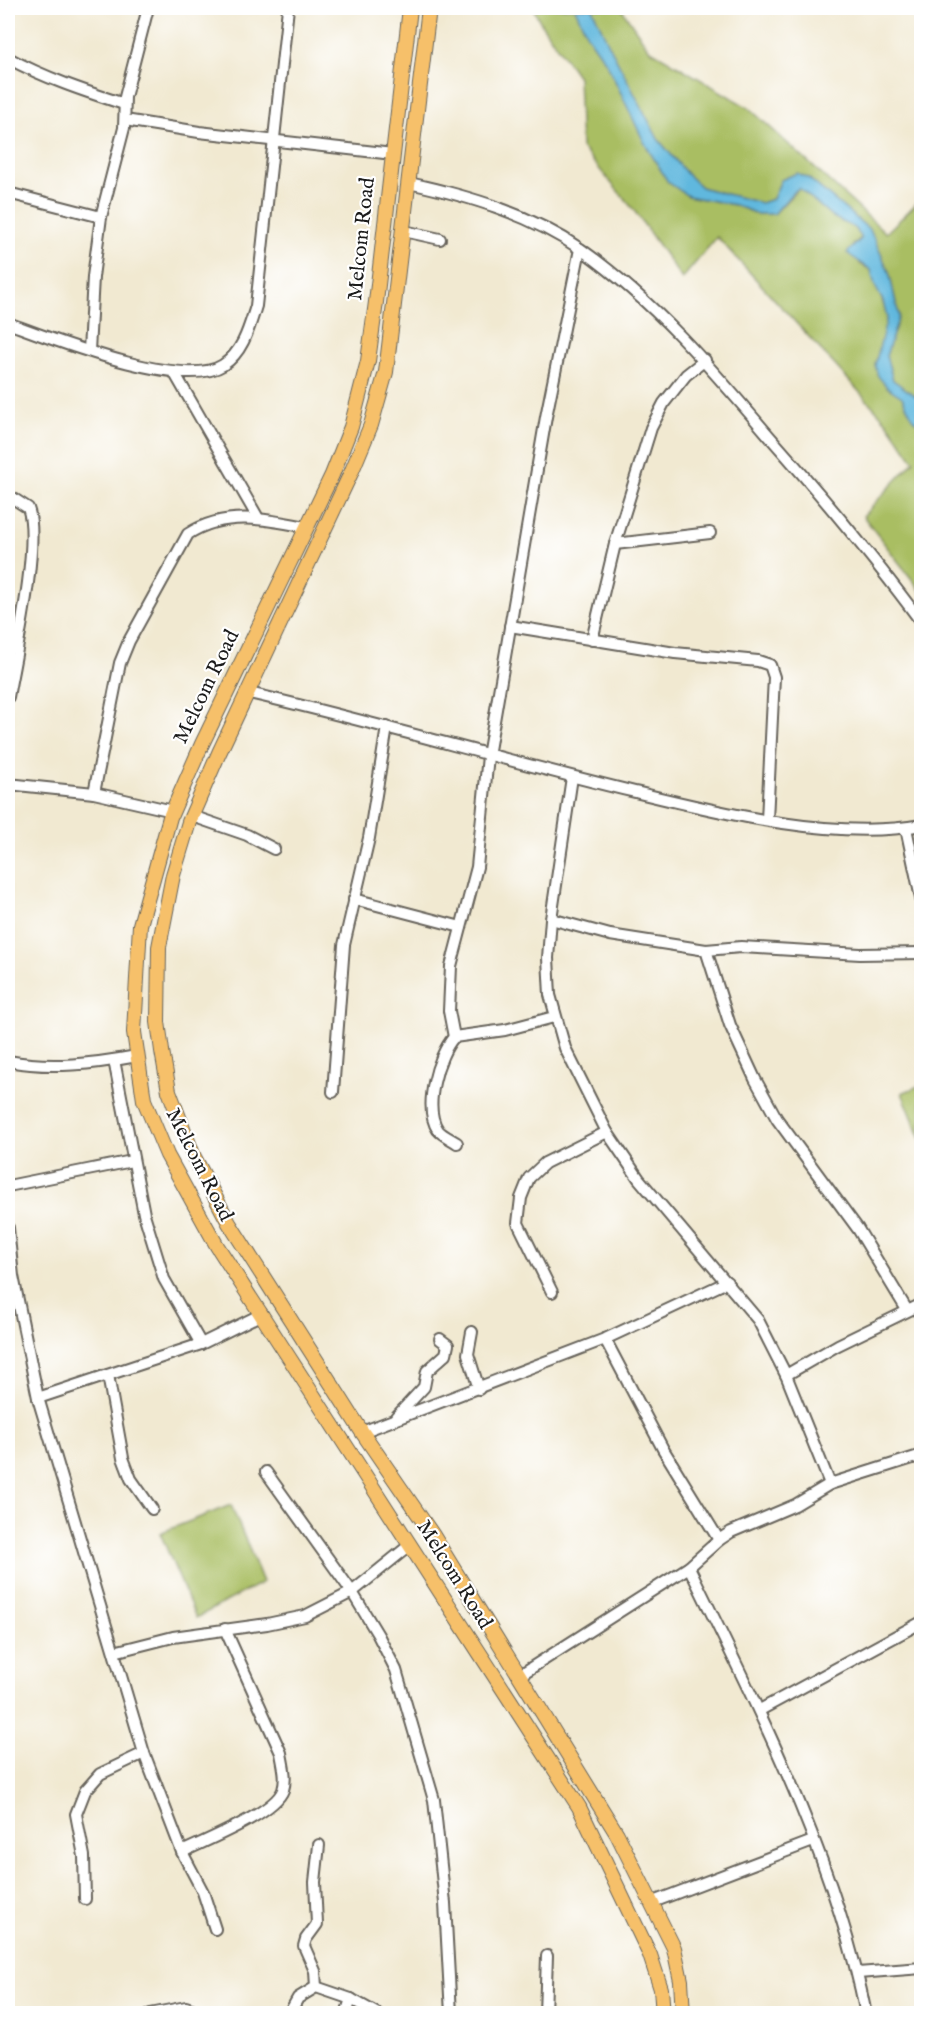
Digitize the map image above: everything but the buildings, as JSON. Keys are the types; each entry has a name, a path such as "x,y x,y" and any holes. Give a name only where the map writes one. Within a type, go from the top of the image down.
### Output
{"main road":[{"name":"Melcom Road","path":"410,8 368,361 348,435 232,684 201,744 173,811 140,925 134,1013 137,1056 144,1100 167,1155 217,1245 500,1688 579,1807 612,1871 650,1955 661,1989 663,2013"},
{"path":"429,8 386,372 371,425 192,816 173,875 159,947 158,1022 169,1091 194,1157 229,1223 362,1432 432,1534 617,1834 674,1948 681,1982 683,2013"},
{"path":"390,180 409,183"},
{"path":"232,684 249,693"},
{"path":"137,1056 162,1051"},
{"path":"500,1688 520,1675"}],"street":[{"path":"89,351 93,277 101,217 125,120 124,104 148,8"},
{"path":"8,323 89,351 174,372 213,370 225,364 238,351 248,332 256,306 288,8"},
{"path":"8,58 32,71 124,104"},
{"path":"125,120 275,141 393,154"},
{"path":"409,183 488,203 535,224 580,249 630,289 705,360 854,536 921,623"},
{"path":"8,193 101,217"},
{"path":"404,231 440,239"},
{"path":"454,1037 448,995 451,966 477,867 488,756 546,417 580,249"},
{"path":"592,640 615,544 651,428 664,403 705,360"},
{"path":"174,372 258,518"},
{"path":"8,495 28,508 32,529 12,645 8,697"},
{"path":"94,793 120,663 129,641 179,546 188,534 220,519 258,518 306,527"},
{"path":"615,544 710,532"},
{"path":"510,626 675,653 758,661 770,665 774,677 766,820"},
{"path":"249,693 387,727 488,756 721,813 830,828 906,828 921,825"},
{"path":"333,1092 340,974 347,926 369,838 387,727"},
{"path":"572,777 551,919 549,967 554,1017 565,1048 607,1132 666,1213 758,1320 786,1374 830,1484"},
{"path":"8,784 49,786 94,793 173,811"},
{"path":"192,816 247,835 274,849"},
{"path":"906,828 921,903"},
{"path":"354,899 461,927"},
{"path":"551,919 610,935 706,950 741,947 860,954 921,953"},
{"path":"706,950 730,1025 754,1079 777,1119 858,1229 907,1310"},
{"path":"457,1143 439,1131 431,1116 437,1069 445,1047 454,1037 505,1030 554,1017"},
{"path":"8,1060 52,1065 137,1056"},
{"path":"114,1060 144,1214 164,1279 201,1344"},
{"path":"552,1292 518,1223 521,1198 529,1178 545,1163 607,1132"},
{"path":"8,1186 132,1161"},
{"path":"8,1228 10,1276 38,1398 144,1753 182,1852 203,1892 215,1929"},
{"path":"362,1432 605,1339 727,1282"},
{"path":"786,1374 921,1304"},
{"path":"38,1398 201,1344 262,1314"},
{"path":"472,1332 468,1354 479,1389"},
{"path":"394,1420 424,1387 427,1371 446,1354 448,1345 440,1339"},
{"path":"605,1339 663,1449 718,1540"},
{"path":"108,1375 123,1458 131,1479 152,1509"},
{"path":"520,1675 688,1567 718,1540 795,1505 830,1484 921,1455"},
{"path":"266,1472 352,1592 396,1670 434,1800 445,1903 451,2013"},
{"path":"114,1652 173,1637 267,1624 305,1616 352,1592 410,1545"},
{"path":"688,1567 760,1710 837,1901 858,1973 866,2013"},
{"path":"760,1710 921,1622"},
{"path":"182,1852 269,1807 283,1791 285,1774 281,1753 225,1629"},
{"path":"85,1899 84,1856 76,1814 85,1791 100,1774 144,1753"},
{"path":"653,1902 813,1841"},
{"path":"316,1988 315,1971 304,1946 318,1918 315,1882 320,1845"},
{"path":"546,2013 547,1956"},
{"path":"858,1973 921,1968"},
{"path":"289,2013 298,1998 316,1988 351,1999 378,2013"},
{"path":"346,2013 351,1999"},
{"path":"150,2013 186,2007 205,2013"}],"green space":[{"path":"533,8 575,8 587,35 607,64 645,144 668,182 688,196 735,205 757,214 774,214 799,188 833,217 855,228 862,237 853,245 860,264 871,270 888,317 875,365 887,387 903,397 913,419 921,425 921,591 863,516 914,461 887,422 717,237 682,279 633,209 581,147 578,77"},
{"path":"592,8 621,8 649,49 749,108 886,233 921,199 921,400 893,380 886,356 899,316 889,272 870,230 808,178 797,173 781,180 773,199 761,203 701,187 658,139"},
{"path":"921,1085 921,1139 902,1093"},
{"path":"231,1505 263,1582 196,1618 160,1533"}],"water":[{"path":"575,8 592,8 658,139 701,187 761,203 773,199 781,180 797,173 808,178 870,230 889,272 899,316 886,356 893,380 921,400 921,425 913,419 902,397 887,387 878,376 875,365 887,317 871,270 847,253 862,238 855,228 833,217 799,188 774,214 757,214 735,205 688,196 668,182 645,144 607,64 587,35"}]}
